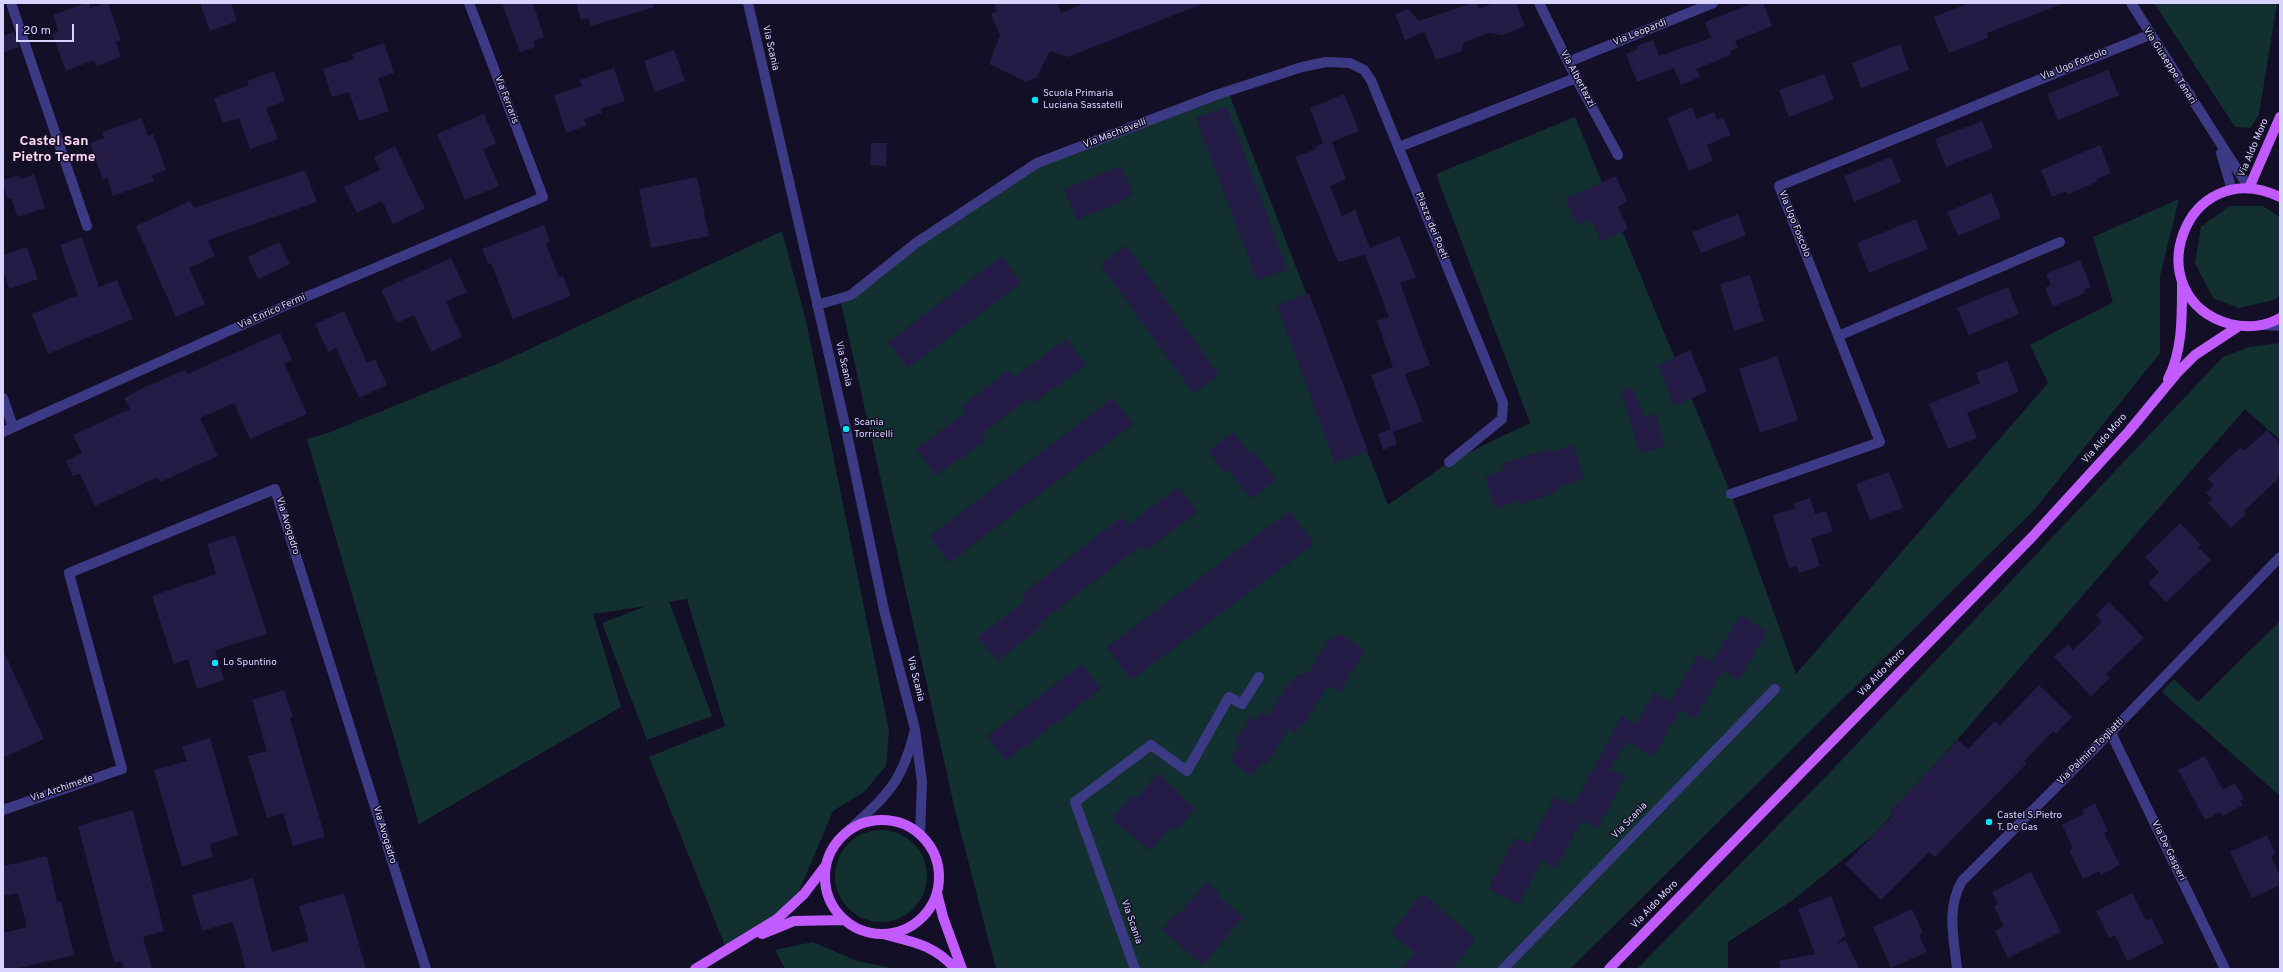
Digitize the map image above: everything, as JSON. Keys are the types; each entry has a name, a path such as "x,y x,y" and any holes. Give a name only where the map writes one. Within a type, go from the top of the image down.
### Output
{"main road":[{"name":"Via Aldo Moro","path":"2249,188 2280,117"},
{"path":"2280,197 2267,191 2249,188 2232,190 2216,195 2202,204 2191,217 2182,231 2178,248 2178,259 2182,281 2191,298 2204,311 2220,321 2239,326 2259,325 2280,318"},
{"name":"Via Aldo Moro","path":"2163,387 2176,360 2180,339 2182,281"},
{"name":"Via Aldo Moro","path":"1609,969 2033,536 2129,431 2163,387 2195,355 2239,326"},
{"name":"Via Scania","path":"882,934 900,931 916,923 929,910 937,893 940,877 937,861 930,846 920,834 904,824 886,820 867,822 850,830 839,839 831,851 826,865 825,880 828,895 835,908 845,920 856,928 918,944 944,956 955,969"},
{"path":"695,969 777,919 804,894 826,865"},
{"name":"Via Scania","path":"937,893 943,917 962,969"},
{"path":"743,941 794,921 845,920"}],"street":[{"path":"11,3 87,226"},
{"name":"Via Ferraris","path":"469,3 543,197"},
{"name":"Via Scania","path":"748,3 817,305 884,610 915,729 920,755 922,782 920,834"},
{"name":"Via Albertazzi","path":"1539,3 1576,78 1618,154"},
{"name":"Via Leopardi","path":"1568,62 1713,3"},
{"name":"Via Giuseppe Tanari","path":"2130,3 2149,35 2249,188"},
{"name":"Via Ugo Foscolo","path":"1731,494 1880,442 1779,186 2149,35"},
{"name":"Via Machiavelli","path":"817,305 851,295 916,243 1037,164 1216,95 1302,67 1326,62 1350,63 1364,70 1371,80 1399,147"},
{"path":"1399,147 1576,78"},
{"name":"Via Giuseppe Tanari","path":"2209,128 2220,149 2232,190"},
{"name":"Piazza dei Poeti","path":"1399,147 1503,403 1502,419 1449,462"},
{"name":"Via Enrico Fermi","path":"3,432 288,304 543,197"},
{"path":"1838,336 2060,242"},
{"path":"2259,325 2280,326"},
{"path":"3,398 13,427"},
{"name":"Via Avogadro","path":"122,769 69,573 275,489 426,969"},
{"name":"Via Palmiro Togliatti","path":"1957,969 1952,911 1954,894 1962,882 2110,733 2280,557"},
{"name":"Via Scania","path":"1131,968 1075,802 1151,745 1187,771 1229,697 1242,704 1259,677"},
{"name":"Via Scania","path":"1503,969 1775,689"},
{"name":"Via Scania","path":"850,830 886,796 902,773 915,729"},
{"name":"Via De Gasperi","path":"2110,733 2225,969"},
{"path":"906,762 920,755"},
{"name":"Via Archimede","path":"3,810 122,769"}],"green space":[{"path":"2154,3 2277,3 2259,115 2250,128 2235,127"},
{"path":"1228,91 1388,505 1449,462 1530,423 1436,174 1575,117 1731,494 1796,674 2048,383 2030,345 2113,302 2093,237 2179,199 2160,276 2160,353 2035,509 1570,969 996,969 955,810 840,298 1037,163"},
{"path":"2229,206 2263,206 2280,217 2280,295 2274,300 2239,308 2213,298 2195,263 2201,227"},
{"path":"782,231 806,321 889,731 886,766 864,792 833,811 787,920 728,953 649,757 725,726 687,599 669,602 712,716 647,740 602,623 647,606 593,614 621,707 419,824 307,439 328,433 504,361"},
{"path":"2280,343 2280,440 2245,409 1876,833 1793,900 1728,942 1728,969 1637,969 1834,768 2223,357 2249,347"},
{"path":"2280,621 2280,796 2162,692 2174,679 2198,702"},
{"path":"881,830 890,831 907,838 919,850 926,867 926,885 919,902 907,914 890,921 881,922 872,921 855,914 843,902 836,885 835,876 836,867 843,850 855,838 872,831"},
{"path":"813,942 857,961 897,969 785,969 775,950"}],"building":[{"path":"89,3 90,8 108,3 121,40 116,42 121,57 97,66 94,60 66,71 52,34 59,32 53,15"},
{"path":"200,3 231,3 237,21 210,31"},
{"path":"502,3 533,3 544,37 533,41 535,47 520,52"},
{"path":"576,3 653,3 654,7 591,26 588,18 581,20"},
{"path":"994,3 1057,3 1061,13 1085,3 1202,4 1068,57 1050,51 1037,77 1026,82 989,64 1000,35 991,14 997,11"},
{"path":"1472,3 1477,3 1479,9 1493,3 1516,3 1525,26 1503,35 1489,33 1464,42 1462,51 1436,60 1424,32 1405,40 1395,14 1408,9 1419,21"},
{"path":"1753,3 1763,3 1772,26 1735,41 1738,48 1730,51 1731,55 1696,69 1700,77 1681,85 1674,68 1637,82 1626,54 1638,49 1637,46 1653,40 1659,56 1711,38 1705,22"},
{"path":"1969,3 2062,4 1987,33 1988,38 1949,53 1934,17"},
{"path":"14,32 19,47 3,53 3,36"},
{"path":"384,43 394,73 378,78 389,111 359,121 349,92 332,97 323,69 354,59 352,54"},
{"path":"1900,44 1909,70 1861,88 1852,63"},
{"path":"674,50 685,81 655,92 644,61"},
{"path":"614,68 625,101 600,109 602,113 584,119 586,126 566,133 554,95 582,86 580,80"},
{"path":"2108,70 2119,95 2058,120 2047,94"},
{"path":"274,71 285,101 266,108 278,139 250,149 239,118 223,123 214,98 249,85 247,81"},
{"path":"1824,74 1834,99 1789,117 1779,90"},
{"path":"1344,94 1359,131 1332,142 1346,179 1330,186 1342,216 1355,210 1370,248 1399,236 1416,277 1400,283 1430,365 1405,374 1423,421 1393,432 1397,444 1383,450 1378,434 1391,429 1371,375 1393,367 1377,321 1389,317 1365,255 1338,262 1295,157 1316,149 1315,147 1323,143 1310,108"},
{"path":"1227,107 1287,269 1257,280 1196,118"},
{"path":"1692,107 1697,119 1714,112 1717,120 1723,117 1731,135 1707,145 1713,161 1689,171 1667,118"},
{"path":"484,114 496,144 483,149 499,186 465,200 437,134"},
{"path":"142,118 148,136 153,134 166,170 152,175 154,181 113,196 107,178 103,180 90,143 104,138 102,132"},
{"path":"1982,121 1993,148 1946,167 1935,139"},
{"path":"871,143 887,143 886,166 870,165"},
{"path":"2100,145 2111,173 2096,179 2097,182 2068,194 2067,191 2052,197 2041,170"},
{"path":"395,146 425,209 393,224 382,201 357,213 344,187 380,170 374,157"},
{"path":"1891,157 1901,182 1854,202 1844,176"},
{"path":"1121,166 1133,196 1077,220 1064,189"},
{"path":"305,170 317,202 208,240 215,256 189,268 205,304 176,317 136,226 190,201 194,208"},
{"path":"34,174 45,208 18,217 11,198 7,199 3,180 19,175 21,179"},
{"path":"1616,176 1627,201 1618,207 1628,229 1601,241 1591,220 1578,225 1565,199"},
{"path":"697,177 709,236 651,248 639,189"},
{"path":"1991,193 2001,218 1958,236 1947,212"},
{"path":"1738,214 1746,235 1701,253 1692,232"},
{"path":"1916,219 1928,249 1869,273 1857,243"},
{"path":"544,225 550,242 546,244 559,277 563,276 571,296 513,319 491,263 488,264 482,249"},
{"path":"82,237 99,287 117,280 133,319 48,354 32,314 78,295 60,245"},
{"path":"279,242 290,264 258,279 248,257"},
{"path":"1126,245 1219,375 1193,393 1100,264"},
{"path":"27,247 38,279 9,289 3,269 3,255"},
{"path":"1002,256 1021,283 908,368 888,342"},
{"path":"451,258 467,292 446,302 462,337 431,352 414,315 397,323 381,290"},
{"path":"2080,260 2091,287 2084,290 2085,293 2053,307 2045,288 2051,285 2046,274"},
{"path":"1750,275 1764,321 1734,331 1720,284"},
{"path":"2008,287 2019,314 1969,335 1957,308"},
{"path":"1309,293 1368,451 1335,463 1277,305"},
{"path":"344,311 367,363 375,359 387,385 359,398 336,348 328,352 315,324"},
{"path":"280,333 292,360 284,363 307,414 250,439 234,403 200,418 218,456 160,482 158,477 95,506 80,474 73,476 66,461 82,453 73,435 130,409 124,398 145,387 185,370 187,374"},
{"path":"1066,339 1086,365 1034,403 1030,398 982,434 986,440 936,476 916,449 966,412 962,406 1009,370 1015,377"},
{"path":"1690,350 1707,391 1675,406 1658,365"},
{"path":"1777,356 1798,420 1760,433 1739,369"},
{"path":"2007,361 2019,392 1967,413 1977,438 1948,449 1929,404 1980,383 1976,373"},
{"path":"1632,387 1644,417 1655,414 1665,446 1640,453 1621,391"},
{"path":"1113,398 1133,424 949,563 930,536"},
{"path":"2267,430 2280,443 2280,477 2244,511 2246,514 2231,528 2208,503 2212,499 2206,493 2214,485 2207,479 2241,447 2244,451"},
{"path":"1233,432 1250,454 1254,451 1276,480 1251,499 1229,470 1225,473 1208,451"},
{"path":"1573,445 1584,479 1556,488 1558,492 1520,504 1519,501 1495,508 1485,476 1504,470 1502,464 1549,449 1550,453"},
{"path":"1889,472 1903,508 1870,520 1856,484"},
{"path":"1179,487 1198,512 1146,551 1142,545 1040,623 1042,626 997,661 978,637 1026,601 1021,595 1122,517 1128,525"},
{"path":"1810,498 1815,514 1826,511 1833,532 1811,538 1820,566 1799,573 1797,566 1789,568 1773,515 1795,508 1794,503"},
{"path":"1290,511 1314,544 1131,680 1107,647"},
{"path":"2180,523 2201,545 2198,547 2211,560 2166,602 2148,583 2159,572 2145,557"},
{"path":"235,535 267,634 215,650 224,680 197,689 188,659 174,664 152,596 216,574 207,544"},
{"path":"2109,602 2144,638 2106,674 2110,678 2091,696 2054,657 2068,644 2073,650 2102,622 2096,615"},
{"path":"1740,615 1768,631 1739,680 1723,670 1695,719 1680,710 1653,757 1627,741 1610,769 1625,777 1598,828 1582,820 1556,868 1542,860 1519,905 1488,889 1516,837 1530,844 1555,796 1573,806 1622,716 1636,724 1654,693 1670,702 1698,654 1712,663"},
{"path":"1337,633 1365,650 1339,693 1328,685 1304,724 1302,723 1295,733 1288,729 1267,763 1262,761 1253,776 1230,761 1240,745 1235,742 1251,717 1256,720 1262,711 1268,716 1287,685 1289,686 1295,676 1309,672 1330,638 1333,640"},
{"path":"3,650 44,739 3,758"},
{"path":"1082,664 1101,689 1006,761 987,736"},
{"path":"2039,685 2072,717 2056,734 2053,731 2024,761 2027,763 1935,857 1929,852 1881,900 1845,864 1892,816 1889,813 1958,740 1968,749 1995,721 2000,726"},
{"path":"284,690 293,717 290,718 325,837 293,846 283,813 267,818 248,756 267,751 252,700"},
{"path":"210,738 238,835 210,844 213,857 182,866 154,770 187,761 182,746"},
{"path":"2205,756 2223,790 2235,783 2244,799 2240,801 2243,805 2222,816 2220,812 2205,820 2178,770"},
{"path":"1158,773 1195,809 1177,830 1172,826 1150,851 1112,819 1133,795 1137,798"},
{"path":"2095,803 2108,831 2104,833 2120,865 2101,875 2099,871 2083,879 2069,850 2073,848 2062,825 2084,814 2082,810"},
{"path":"133,810 164,931 143,937 152,969 124,969 122,961 114,963 78,826"},
{"path":"2267,835 2276,854 2271,857 2280,875 2280,885 2252,898 2230,852"},
{"path":"47,856 57,902 61,901 74,955 15,969 3,969 3,933 27,927 18,893 3,896 3,866"},
{"path":"2031,872 2061,932 2008,958 1995,931 2004,926 1994,906 1998,904 1992,892"},
{"path":"253,878 272,952 309,941 299,906 344,893 366,969 246,969 233,922 202,931 192,895"},
{"path":"1206,882 1220,893 1218,896 1243,917 1203,965 1162,930 1178,911 1181,913"},
{"path":"1422,893 1476,939 1452,969 1402,969 1415,953 1391,934"},
{"path":"2132,893 2146,921 2151,918 2164,943 2127,961 2115,935 2109,938 2096,911"},
{"path":"1831,896 1846,935 1836,944 1846,940 1859,969 1780,969 1779,961 1815,954 1798,909"},
{"path":"1912,909 1923,933 1919,935 1927,952 1891,968 1873,927"}],"place":[{"name":"Scuola Primaria Luciana Sassatelli","path":"1035,100"},
{"name":"Scania Torricelli","path":"846,429"},
{"name":"Lo Spuntino","path":"215,663"},
{"name":"Castel S.Pietro T. De Gas","path":"1989,822"}],"district":[{"name":"Castel San Pietro Terme","path":"54,150"}]}
